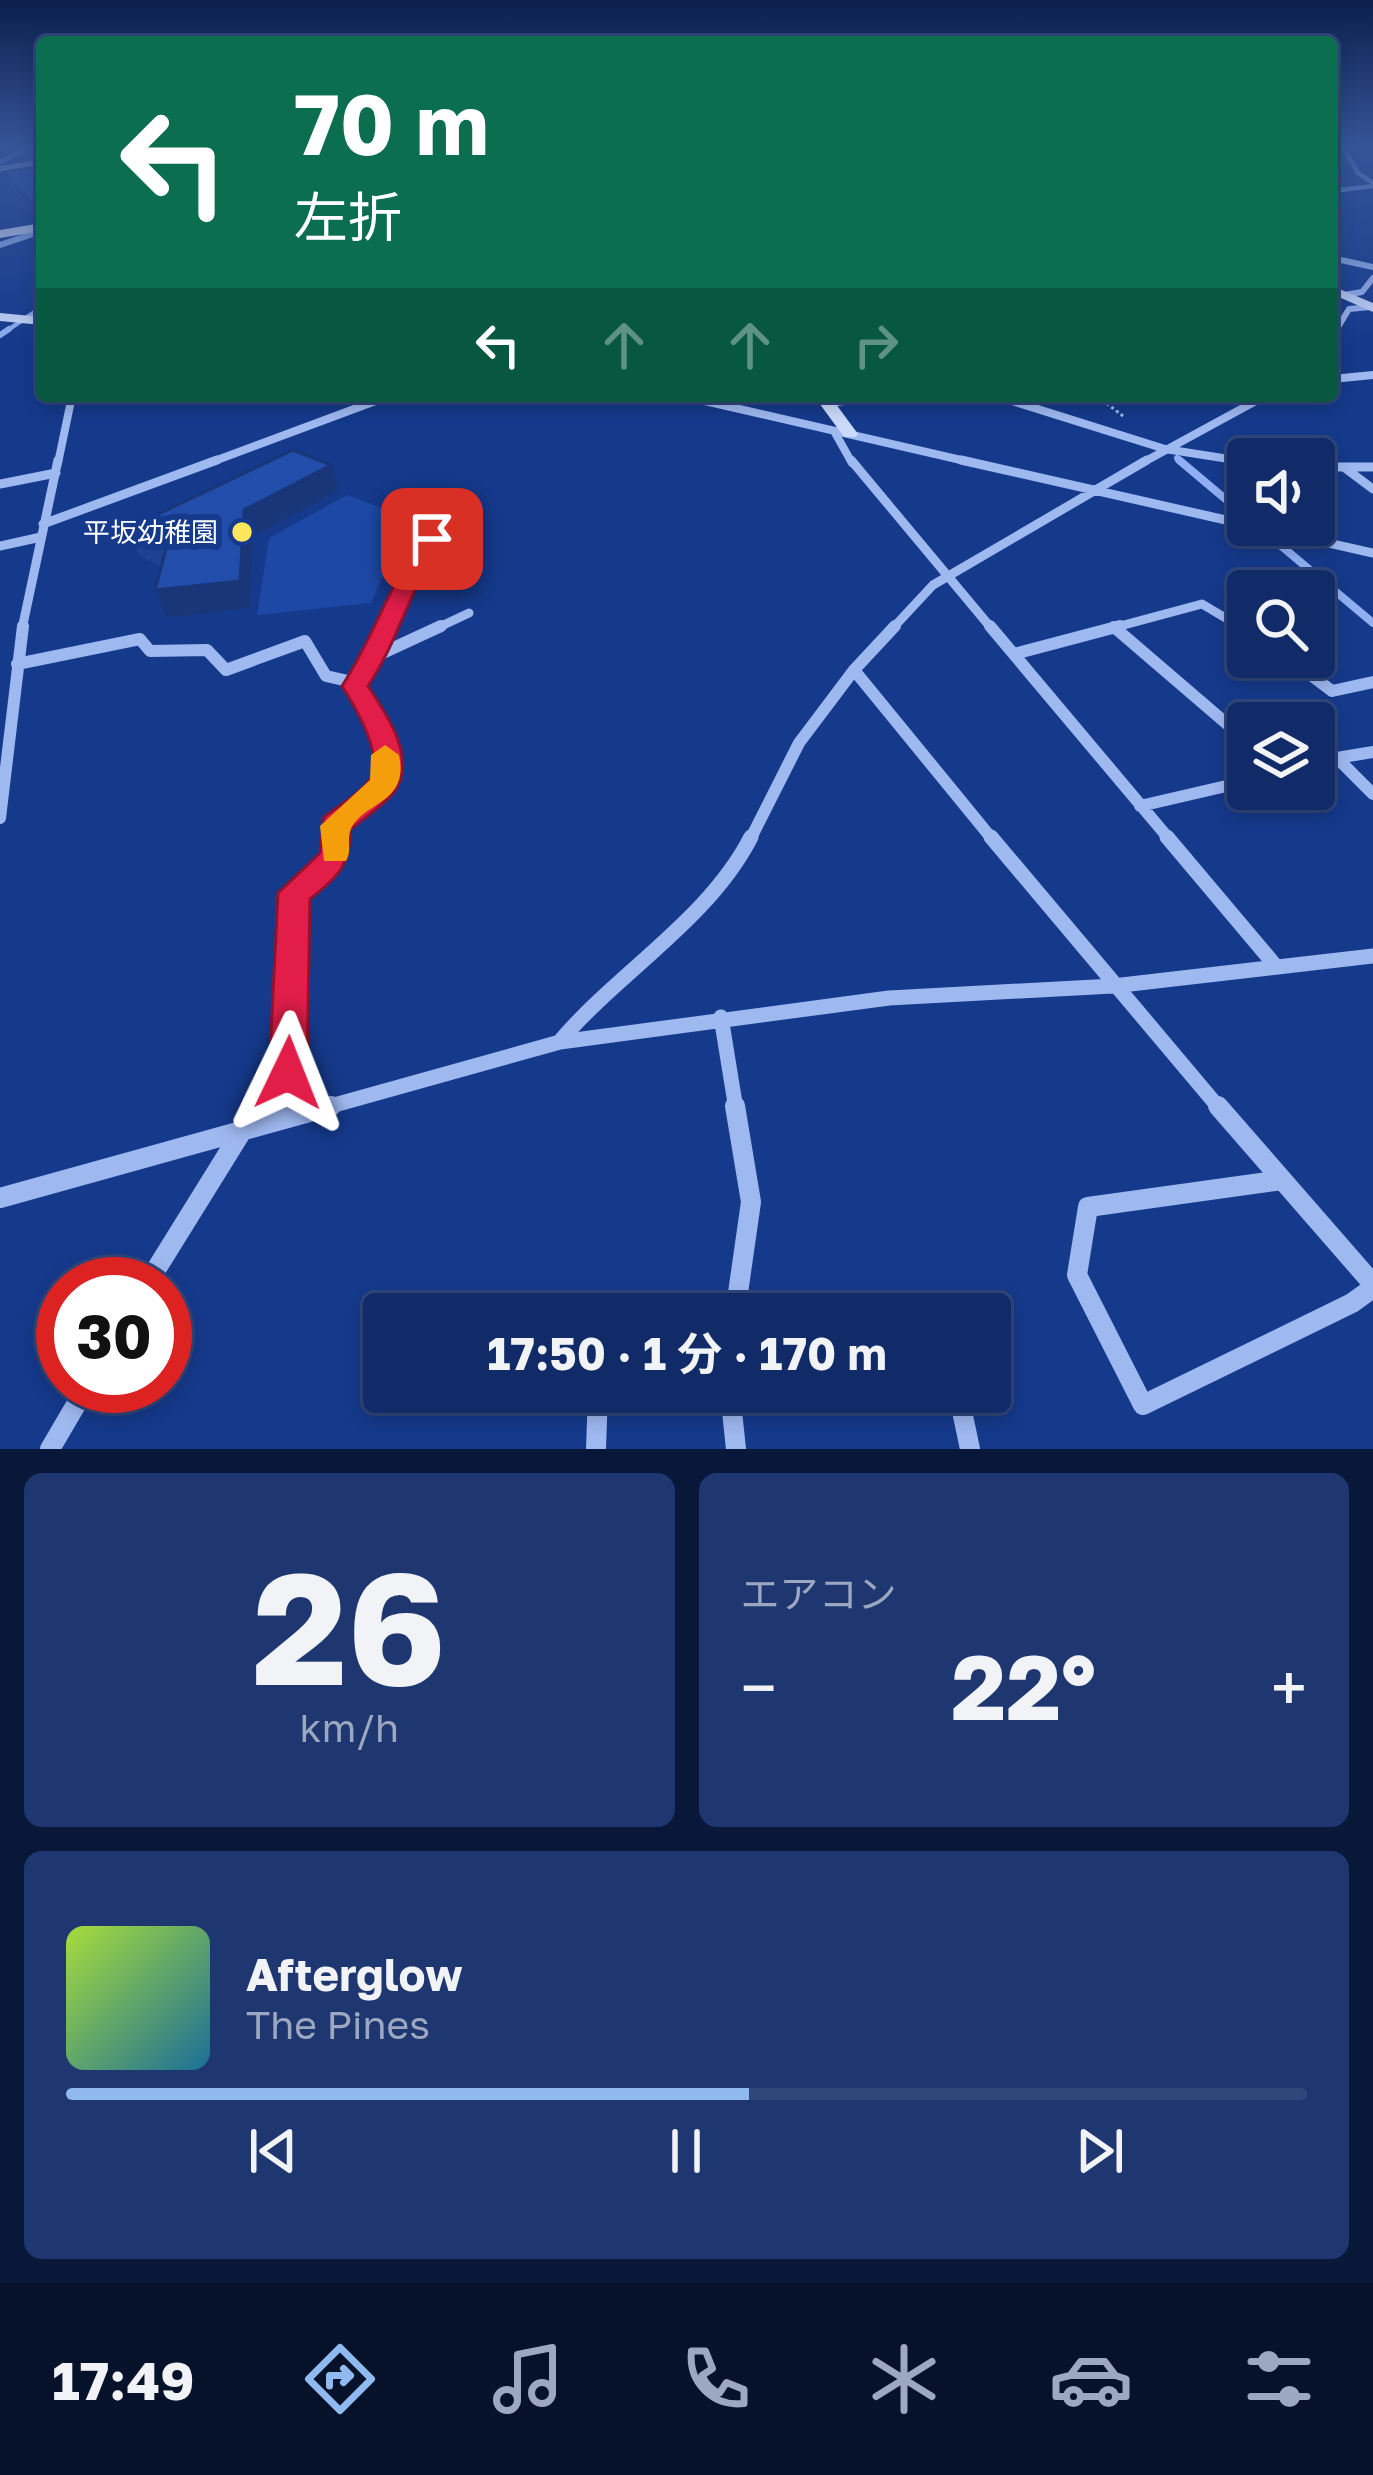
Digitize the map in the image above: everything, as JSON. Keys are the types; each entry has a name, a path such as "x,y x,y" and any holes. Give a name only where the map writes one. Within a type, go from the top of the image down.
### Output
{"main road":[{"path":"1,234 36,229"}],"street":[{"path":"0,244 36,230"},
{"path":"0,244 7,241 1,234"},
{"path":"1338,259 1373,267"},
{"path":"1338,292 1362,292 1371,283"},
{"path":"1338,292 1372,308"},
{"path":"1338,325 1349,309 1372,308"},
{"path":"4,318 36,321"},
{"path":"1338,378 1373,375"},
{"path":"0,818 5,712 71,402"},
{"path":"44,524 373,402"},
{"path":"709,402 1227,520"},
{"path":"826,402 852,462 1274,964"},
{"path":"1016,402 1165,448 1227,458"},
{"path":"560,1042 589,1007 697,908 743,853 760,828 799,743 854,670 915,602 950,574 1165,448 1253,402"},
{"path":"1335,467 1373,467"},
{"path":"1345,467 1373,489"},
{"path":"0,484 56,473"},
{"path":"357,683 373,658 408,573 454,515"},
{"path":"0,547 41,537"},
{"path":"1335,544 1373,553"},
{"path":"1014,654 1202,604 1227,619"},
{"path":"373,658 469,613"},
{"path":"1114,627 1227,724"},
{"path":"17,664 140,639 150,651 207,650 226,670 305,641 326,676 357,683 380,724 388,769 383,785 335,826 335,854 327,868 294,893 286,1118"},
{"path":"854,670 1113,986 1282,1180 1373,1286 1143,1405 1077,1275 1088,1207 1282,1180"},
{"path":"1315,678 1332,691 1373,682"},
{"path":"1373,752 1337,758 1373,794"},
{"path":"1140,806 1227,786"},
{"path":"0,1198 560,1042 889,998 1113,986 1373,956"},
{"path":"722,1017 751,1202 738,1293"},
{"path":"164,1257 242,1130"},
{"path":"50,1449 71,1413"},
{"path":"596,1449 597,1413"},
{"path":"732,1413 736,1449"},
{"path":"962,1413 970,1449"}],"shaded area":[{"path":"347,495 424,524 389,562 371,603 257,615 269,538"}],"building":[{"path":"293,450 331,465 244,510 240,581 155,590 166,549 127,529"}],"waterway":[{"path":"5,332 36,311"},
{"path":"0,335 9,329"},
{"path":"1179,460 1227,500"},
{"path":"1179,460 1182,463"},
{"path":"1281,546 1373,623"}],"slow traffic":[{"path":"335,852 335,826 383,785 388,769 385,755"}],"place":[{"name":"平坂幼稚園","path":"242,532"}],"route":[{"path":"288,1073 294,893 327,868 335,854 335,826 383,785 388,769 380,724 355,686 369,665 408,573 432,539"}]}
